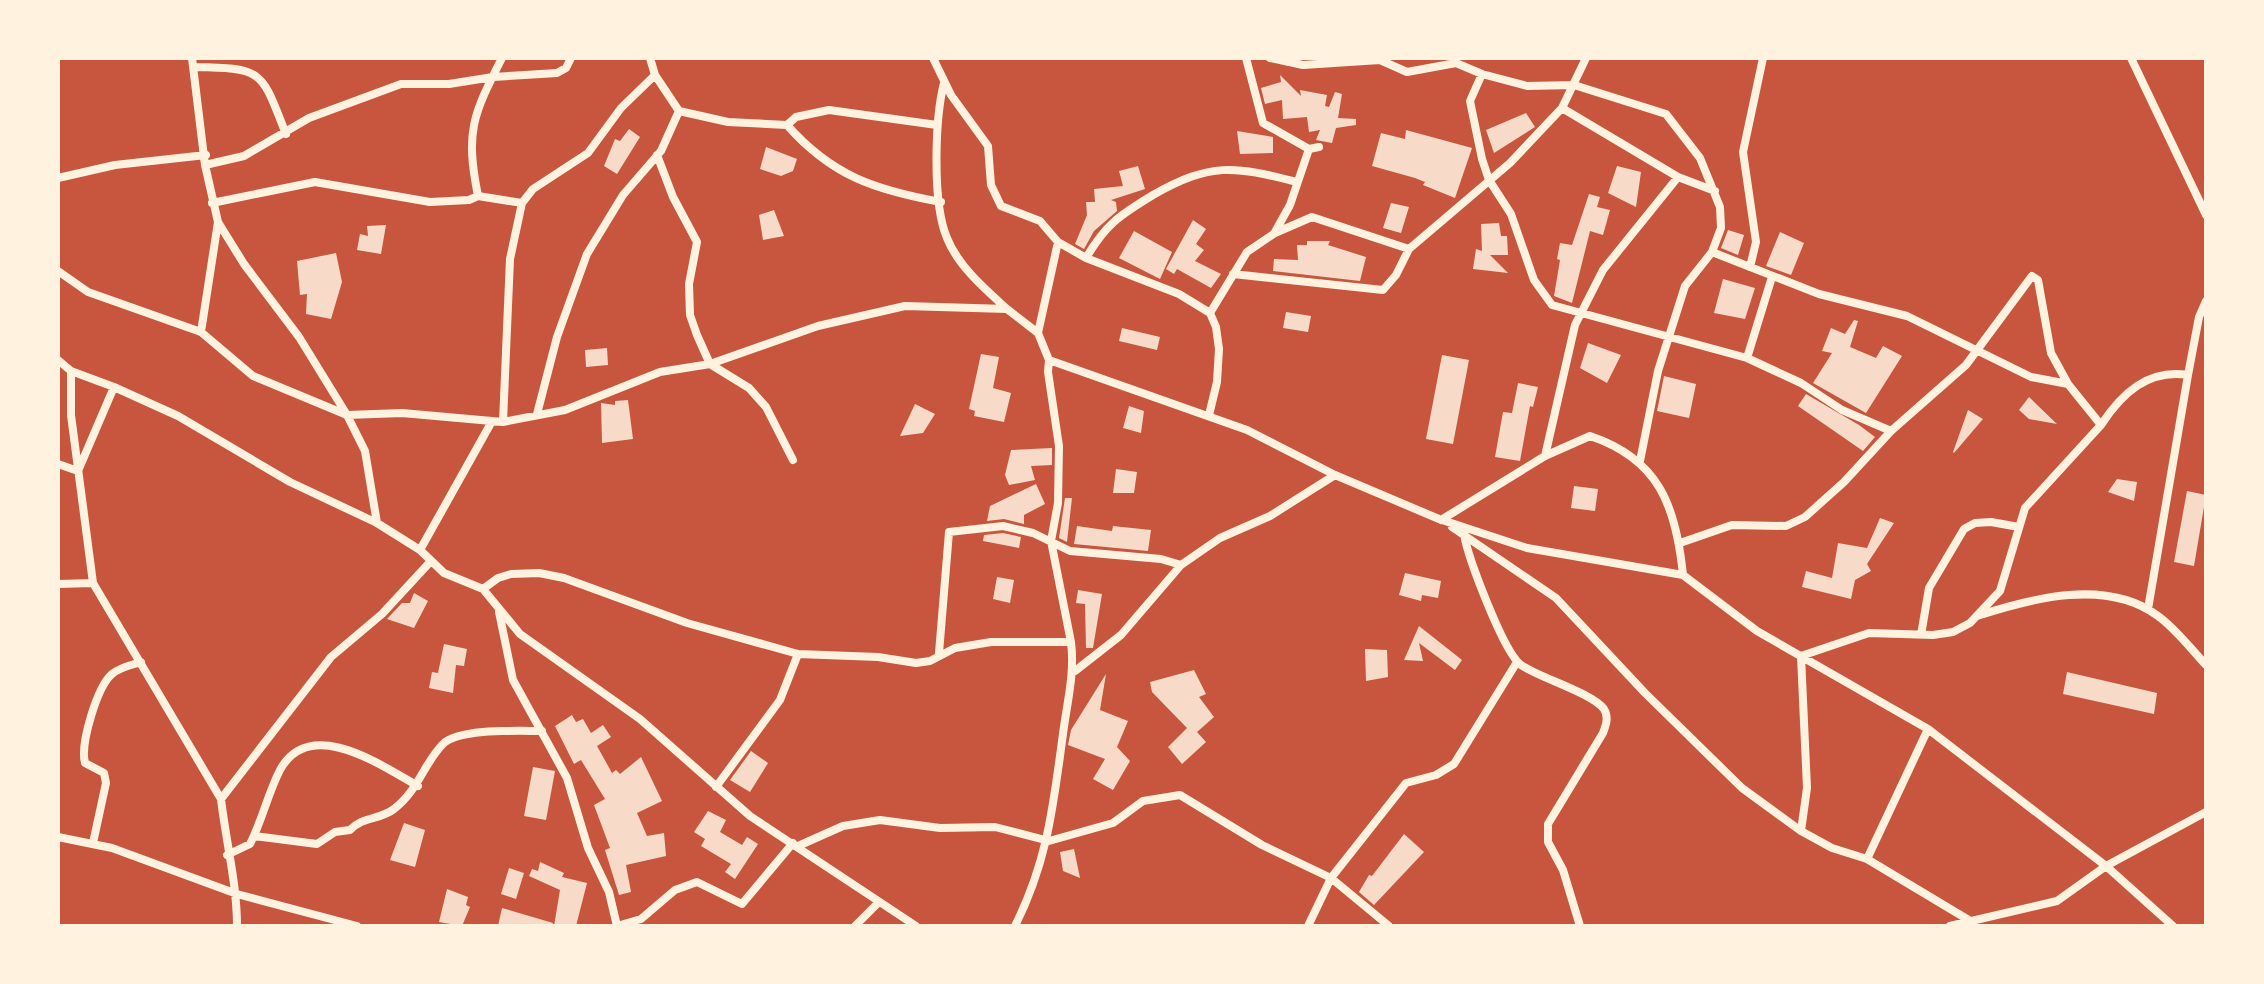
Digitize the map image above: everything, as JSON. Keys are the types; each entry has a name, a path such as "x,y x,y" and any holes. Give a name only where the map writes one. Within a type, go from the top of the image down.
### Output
{"street":[{"path":"478,196 470,147 472,127 476,110 502,58"},
{"path":"58,178 115,165 206,160 230,162 286,134 309,118 401,84 449,84 493,77 557,73 566,68 571,58"},
{"path":"650,58 655,75 679,111 728,122 787,125 830,166 855,180 941,202"},
{"path":"933,58 944,83 988,146 995,199 1001,206 1040,221 1058,242 1086,258 1179,294 1210,313 1219,349 1217,382 1209,415"},
{"path":"1250,58 1263,123 1314,148 1275,233"},
{"path":"1270,58 1293,64 1325,60 1380,60 1407,72 1455,60 1482,74 1527,86 1574,85 1666,114 1700,158 1715,191 1721,228 1712,252 1685,286 1669,335 1640,461"},
{"path":"1233,274 1383,290 1396,275 1409,249 1489,180 1562,108 1586,58"},
{"path":"1750,267 1756,242 1743,152 1763,58"},
{"path":"2131,58 2206,215"},
{"path":"286,134 269,86 232,63 193,62 212,203 218,222 244,264 299,337 347,415 365,451 377,523"},
{"path":"1482,74 1470,101 1489,180 1511,214 1525,260 1544,294 1562,310 1581,312 1747,358 1801,383 1853,416 1891,431"},
{"path":"503,422 510,259 522,203 533,189 588,153 621,108 655,75"},
{"path":"944,83 937,125 946,237 984,288 1038,333 1049,360 1059,446 1059,490 1051,541 1075,671 1049,841 1032,892 1015,926"},
{"path":"1562,108 1678,177 1715,191"},
{"path":"787,125 796,117 829,110 937,125"},
{"path":"537,414 557,337 587,254 623,195 670,136 679,111"},
{"path":"657,155 673,197 697,242 689,284 690,315 710,364 749,388 766,407 793,460"},
{"path":"1086,258 1109,224 1133,205 1192,174 1247,170 1297,182"},
{"path":"1545,456 1581,312 1624,241 1678,177"},
{"path":"212,203 315,182 430,202 469,200 478,196 522,203"},
{"path":"1210,313 1247,252 1275,233 1316,216 1409,249"},
{"path":"201,332 218,222"},
{"path":"1038,333 1058,242"},
{"path":"1712,252 1819,294 1907,316 2031,377 2068,384"},
{"path":"58,271 88,292 201,332 253,376 347,415 402,413 491,423 584,404 660,372 710,364 818,326 905,306 1007,309"},
{"path":"1680,543 1732,525 1786,526 1805,517 1844,482 1891,431 1951,380 1979,350 2032,276 2038,280 2051,353 2068,384 2101,425"},
{"path":"1747,358 1772,277"},
{"path":"2148,609 2188,375 2199,317 2206,301"},
{"path":"58,360 71,371 178,416 290,482 377,523 420,550 444,573 483,589 520,634 640,719 750,816 877,904 916,926"},
{"path":"1049,360 1209,415 1335,475 1439,519 1527,548 1683,575 1757,631 1928,729 2106,866 2173,926"},
{"path":"71,371 71,415 93,583 221,799 227,855 237,894 237,926"},
{"path":"1801,656 1869,633 1921,635 1953,632 1976,616 2000,591 2015,552 2025,508 2127,393 2166,371 2188,375"},
{"path":"78,471 114,387"},
{"path":"420,550 491,423"},
{"path":"1439,519 1545,456 1590,436 1618,446 1640,461 1659,486 1680,543 1683,575"},
{"path":"58,464 78,471"},
{"path":"1075,671 1121,635 1181,565 1220,538 1270,516 1335,475"},
{"path":"1439,519 1556,598 1645,693 1742,788 1801,831 1832,848 1867,859 1972,923"},
{"path":"1921,635 1929,588 1964,529 1975,523 1991,522 2019,527"},
{"path":"939,653 949,532 1003,526 1051,541 1070,551 1161,559 1181,565"},
{"path":"1464,534 1468,560 1481,592 1517,662 1593,700 1605,710 1607,721 1603,733 1548,824 1546,835 1569,885 1580,926"},
{"path":"221,799 331,657 382,614 431,561"},
{"path":"483,589 498,578 511,574 539,573 564,578 687,623 798,654 878,657 916,663 930,661 939,653 991,642 1071,642"},
{"path":"58,584 93,583"},
{"path":"1976,616 2043,599 2097,593 2148,609 2160,617 2206,665"},
{"path":"499,612 513,680 567,778 588,848 609,892 617,926 653,912 688,883 697,882 742,904 795,845 843,826 880,820 940,828 995,827 1049,841 1104,827 1143,801 1180,795 1262,845 1331,878 1389,926"},
{"path":"716,787 780,700 798,654"},
{"path":"1801,656 1807,788 1801,831"},
{"path":"93,843 106,783 104,773 85,763 82,754 91,719 106,680 119,669 141,662"},
{"path":"1308,926 1331,878 1406,783 1436,775 1454,764 1517,662"},
{"path":"1867,859 1928,729"},
{"path":"254,836 317,844 335,832 350,830 357,822 394,809 418,786 442,745 454,735 542,731"},
{"path":"227,855 250,844 280,771 298,753 313,746 329,745 367,758 418,786"},
{"path":"1950,926 2057,901 2106,866 2206,812"},
{"path":"58,837 93,843 154,861 237,894 331,922 357,926"},
{"path":"855,926 877,904"},
{"path":"894,926 900,916"}],"building":[{"path":"1280,75 1301,96 1300,90 1327,95 1325,106 1329,107 1335,92 1342,94 1338,118 1356,119 1356,125 1336,128 1332,143 1316,140 1320,130 1309,132 1307,117 1283,119 1282,100 1265,104 1261,88 1281,82"},
{"path":"1526,113 1535,127 1494,153 1486,130"},
{"path":"629,129 640,137 617,174 604,166 615,139 620,141"},
{"path":"1406,130 1472,148 1455,198 1423,185 1425,182 1415,178 1372,166 1381,133 1405,139"},
{"path":"1237,131 1273,137 1273,153 1240,154"},
{"path":"766,147 797,159 793,171 781,176 760,169"},
{"path":"1138,166 1145,189 1111,200 1116,202 1117,211 1094,231 1084,249 1075,244 1087,215 1086,202 1095,202 1094,189 1123,186 1119,171"},
{"path":"1617,166 1641,172 1636,207 1608,193"},
{"path":"1589,194 1600,197 1597,207 1610,210 1603,235 1590,231 1572,303 1554,296 1560,260 1557,259 1560,243 1572,245"},
{"path":"1391,203 1409,207 1401,233 1383,228"},
{"path":"774,210 784,236 763,240 759,215"},
{"path":"1193,220 1206,229 1196,244 1204,250 1195,261 1221,274 1211,288 1177,269 1174,274 1166,269"},
{"path":"1499,223 1501,236 1507,236 1508,255 1490,255 1508,273 1473,269 1476,249 1482,251 1481,224"},
{"path":"386,225 381,254 357,250 360,234 368,236 367,226"},
{"path":"1728,230 1744,235 1738,255 1721,248"},
{"path":"1134,231 1172,252 1160,279 1119,258"},
{"path":"1780,232 1804,243 1791,275 1766,266"},
{"path":"1307,241 1330,241 1328,245 1366,257 1360,281 1273,271 1274,259 1298,260 1297,245 1307,245"},
{"path":"336,253 342,282 331,319 306,314 307,294 300,295 297,261"},
{"path":"1723,279 1755,288 1745,319 1714,313"},
{"path":"1286,312 1311,316 1308,332 1283,328"},
{"path":"1854,320 1858,321 1850,347 1876,358 1883,346 1902,356 1866,413 1813,383 1832,353 1822,351 1831,328 1845,334"},
{"path":"1122,328 1160,337 1157,350 1119,341"},
{"path":"1588,343 1621,355 1607,383 1580,368"},
{"path":"607,348 608,365 586,367 585,350"},
{"path":"981,354 999,357 993,388 1011,393 1004,422 974,416 975,411 969,409"},
{"path":"1442,355 1469,360 1453,444 1426,439"},
{"path":"1664,376 1696,384 1689,418 1657,411"},
{"path":"1518,383 1538,387 1533,407 1530,406 1520,461 1495,457 1503,412 1512,413"},
{"path":"1806,394 1875,437 1863,451 1798,406"},
{"path":"2029,397 2057,424 2029,419 2019,410"},
{"path":"628,400 633,439 602,443 601,403 615,405 615,401"},
{"path":"915,404 935,414 923,433 900,436"},
{"path":"1129,406 1144,411 1141,433 1123,428"},
{"path":"1968,410 1983,419 1954,453 1953,452"},
{"path":"1052,448 1052,465 1031,466 1035,480 1009,485 1005,475 1011,450"},
{"path":"1116,469 1137,472 1134,493 1113,493"},
{"path":"2117,479 2137,482 2134,501 2108,492"},
{"path":"1036,484 1045,504 1024,515 1024,524 1004,519 987,521 990,506"},
{"path":"1574,486 1598,489 1595,511 1571,508"},
{"path":"2187,491 2206,495 2194,566 2174,562"},
{"path":"1065,498 1072,498 1067,542 1059,538"},
{"path":"1880,518 1894,523 1867,564 1871,571 1855,580 1851,599 1802,587 1806,571 1832,578 1838,543 1867,548"},
{"path":"1077,526 1112,531 1113,526 1151,530 1148,551 1074,544"},
{"path":"1003,533 1021,537 1019,548 983,541 984,535"},
{"path":"1405,573 1441,581 1438,598 1422,595 1421,601 1399,595"},
{"path":"997,577 1014,580 1010,603 993,599"},
{"path":"1078,590 1102,594 1093,648 1086,648 1085,604 1076,603"},
{"path":"414,593 428,601 414,628 387,619 402,603 410,603"},
{"path":"1419,626 1462,660 1455,670 1419,643 1423,661 1404,660"},
{"path":"444,644 467,649 464,666 456,665 453,693 429,688 432,672 438,673"},
{"path":"1365,649 1387,650 1388,677 1366,681"},
{"path":"1194,670 1206,694 1199,697 1214,717 1197,732 1206,742 1182,764 1168,747 1187,728 1152,692 1150,682"},
{"path":"2067,672 2157,693 2154,714 2063,694"},
{"path":"1106,674 1100,710 1128,721 1117,747 1130,761 1113,790 1093,779 1105,759 1068,745 1071,730"},
{"path":"572,715 576,722 583,719 591,733 603,725 611,737 597,746 612,773 616,770 620,774 641,757 662,801 637,813 647,836 664,833 666,856 626,865 631,892 619,895 605,850 610,848 594,805 605,799 581,760 574,764 555,726"},
{"path":"751,751 768,763 750,792 730,780"},
{"path":"533,767 555,771 546,820 524,816"},
{"path":"708,811 726,820 720,832 742,845 747,837 758,844 735,879 725,872 731,864 701,846 705,839 694,832"},
{"path":"404,823 425,830 415,867 390,860"},
{"path":"1404,834 1424,852 1374,905 1359,892 1369,875 1372,876"},
{"path":"1074,849 1080,878 1063,871 1060,852"},
{"path":"540,862 564,873 562,877 587,883 576,926 554,926 560,890 529,876 532,869 538,871"},
{"path":"509,868 524,873 516,899 501,894"},
{"path":"447,889 468,897 466,905 470,907 462,926 439,922"},
{"path":"502,908 553,923 552,926 498,926"}]}
